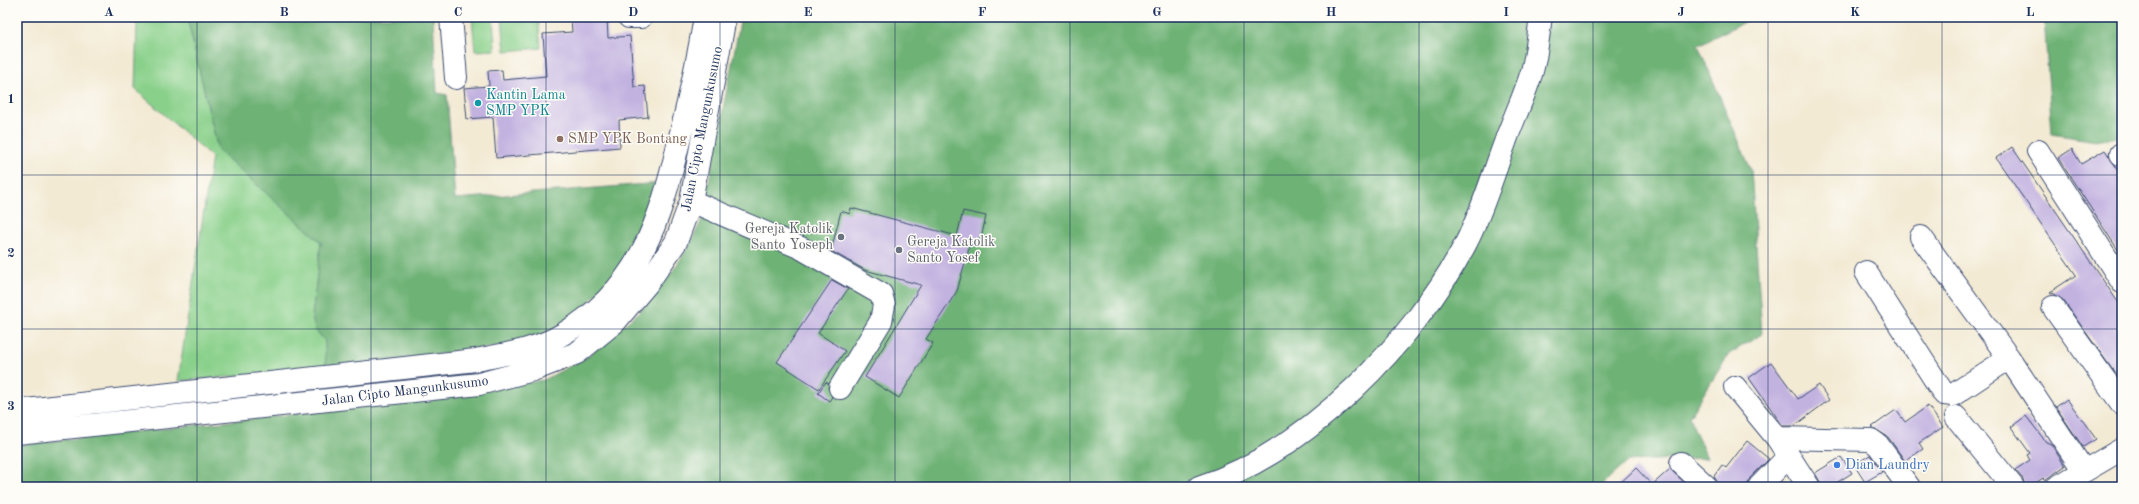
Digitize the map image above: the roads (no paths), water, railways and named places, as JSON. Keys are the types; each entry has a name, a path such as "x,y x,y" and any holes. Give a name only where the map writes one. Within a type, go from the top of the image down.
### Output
{"street":[{"path":"451,17 456,78"},
{"path":"629,17 641,17"},
{"name":"Jalan Cipto Mangunkusumo","path":"17,411 476,360 526,349 562,335 594,313 625,280 651,236 668,189 695,78 705,17"},
{"name":"Jalan Cipto Mangunkusumo","path":"17,433 255,409 479,384 533,370 577,353 615,322 647,284 676,242 691,201 725,17"},
{"path":"1199,487 1220,480 1281,448 1336,406 1403,336 1435,294 1466,242 1491,186 1532,70 1541,17"},
{"path":"2038,151 2122,282"},
{"path":"691,201 801,248 881,294 884,305 881,321 840,388"},
{"path":"1921,237 2009,358 2084,471"},
{"path":"1866,272 1944,394 1953,395 2009,358"},
{"path":"2053,307 2122,404"},
{"path":"252,384 255,409"},
{"path":"1735,387 1777,438 1809,487"},
{"path":"1956,416 2013,487"},
{"path":"1777,438 1871,440 1878,444 1909,487"},
{"path":"2057,487 2122,449"},
{"path":"1759,487 1788,457"},
{"path":"1681,463 1707,487"}],"place":[{"name":"Kantin Lama SMP YPK","path":"478,103"},
{"name":"SMP YPK Bontang","path":"560,139"},
{"name":"Gereja Katolik Santo Yoseph","path":"841,237"},
{"name":"Gereja Katolik Santo Yosef","path":"899,250"},
{"name":"Dian Laundry","path":"1837,465"}]}
